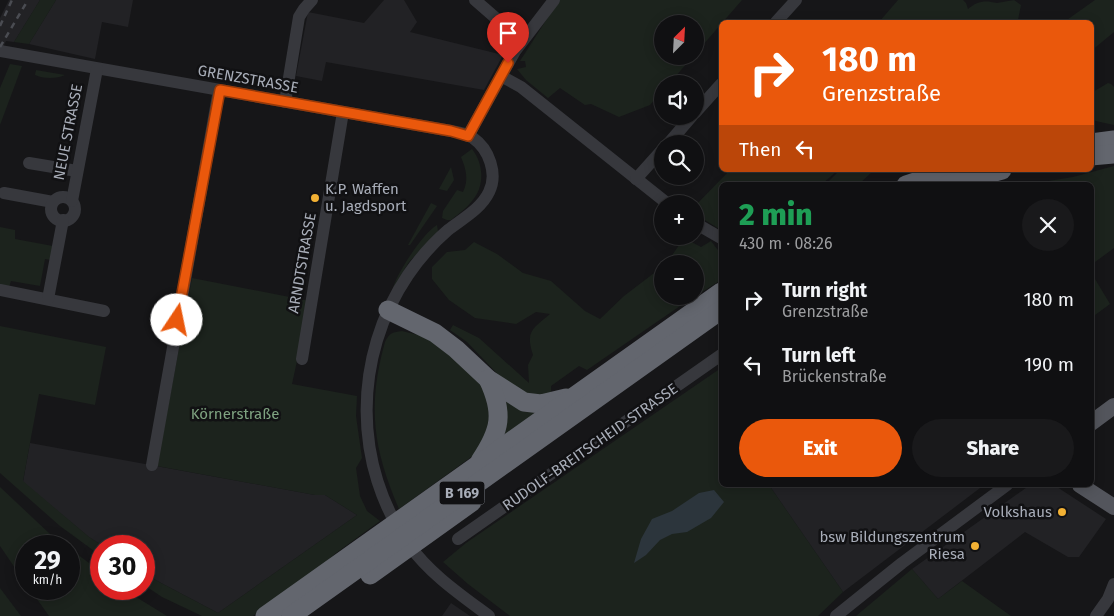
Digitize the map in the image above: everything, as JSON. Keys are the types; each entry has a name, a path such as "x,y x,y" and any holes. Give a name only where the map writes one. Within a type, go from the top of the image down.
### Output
{"highway":[{"path":"1094,143 1114,140"},
{"path":"1094,156 1114,154"},
{"path":"915,182 945,172"},
{"path":"958,182 995,172"},
{"name":"B 169","path":"265,616 719,293"},
{"path":"388,310 435,333 488,378 524,402 541,404 579,393"},
{"name":"B 169","path":"291,616 719,311"},
{"path":"476,466 488,448 498,425 498,410 488,378"},
{"path":"312,616 590,416 614,395 618,383"}],"main road":[{"path":"1094,421 1114,406"},
{"path":"1083,487 1114,507"}],"street":[{"path":"285,102 301,12 312,0"},
{"path":"475,0 522,41"},
{"path":"488,616 440,578 410,546 383,497 373,467 366,426 370,362 377,337 400,287 418,262 447,231 484,200 490,192 492,172 488,156 468,136 522,41 554,0"},
{"path":"778,20 796,0"},
{"name":"GRENZSTRASSE","path":"0,51 451,131 468,136"},
{"name":"NEUE STRASSE","path":"72,201 97,69"},
{"path":"501,76 521,87 656,195"},
{"path":"704,103 719,86"},
{"path":"152,465 220,90"},
{"name":"ARNDTSTRASSE","path":"302,359 343,112"},
{"path":"676,135 684,125"},
{"path":"636,179 654,159"},
{"path":"29,163 77,171"},
{"path":"4,193 53,202 61,197 67,198 72,201 75,209 73,215 68,219 56,218 52,212 53,202"},
{"path":"48,299 62,220"},
{"path":"704,228 719,237"},
{"path":"0,290 104,311"},
{"name":"RUDOLF-BREITSCHEID-STRASSE","path":"458,539 719,357"},
{"path":"836,616 902,563 1004,487"},
{"path":"1096,616 1108,598 1114,584"}],"shaded area":[{"path":"9,0 40,0 14,42 6,41 0,54 0,18"},
{"path":"56,0 133,0 128,27 102,22 95,59 29,44"},
{"path":"384,0 404,0 417,22 410,32 503,55 484,90 326,62 322,81 296,76 308,12 364,23"},
{"path":"30,443 315,495 325,495 357,515 218,613 155,580 155,535 90,535 90,538 23,482"},
{"path":"770,487 981,487 843,592"},
{"name":"bsw Bildungszentrum Riesa","path":"1027,487 1057,487 1106,519 1079,557 1068,557 1025,532 938,599 912,569"},
{"path":"714,490 724,502 711,518 687,532 672,534 660,540 646,555 634,563 641,539 652,519 672,511 699,493"},
{"path":"451,603 470,616 442,616"}],"green space":[{"path":"40,0 56,0 29,44 14,42"},
{"path":"559,0 742,0 725,20 719,20 719,26 704,44 704,15 654,15 654,65 685,65 677,75 654,75 654,100 650,105 619,117 591,104 585,105 560,88 548,98 526,80 517,69 526,67 525,61 520,61"},
{"path":"898,0 963,0 968,9 981,2 997,3 1014,0 1021,5 1018,20 881,20"},
{"path":"1095,0 1114,0 1114,32 1094,49 1094,20 1067,20"},
{"path":"10,64 22,66 0,125 0,88"},
{"path":"36,70 65,75 46,78 35,75"},
{"path":"1108,83 1114,87 1114,125 1094,121 1094,91"},
{"path":"472,149 481,168 479,189 467,206 451,220 447,220 442,218 443,211 457,190 463,192 466,183 461,157"},
{"path":"1114,166 1114,248 1094,263 1094,182 1042,182"},
{"path":"451,167 454,180 447,191 439,189"},
{"path":"728,172 836,172 824,182 719,182 719,229 704,220 704,197"},
{"path":"838,172 872,172 861,182 828,182"},
{"path":"431,203 437,206 410,245 408,245"},
{"path":"437,225 438,231 409,262 393,288 395,281 411,254 431,229"},
{"path":"0,227 15,230 15,239 53,246 52,260 45,259 40,286 11,281 9,287 0,285"},
{"path":"711,241 719,250 719,281 704,291 704,255 672,255 679,245 697,245 701,247"},
{"path":"474,242 497,254 523,273 551,281 585,311 600,319 624,296 654,273 654,305 682,305 587,370 579,366 551,386 551,395 530,398 507,384 467,342 450,330 453,325 479,338 529,383 528,365 533,355 530,335 535,327 550,314 536,312 516,324 475,318 449,300 432,279 432,267 447,252 465,250"},
{"path":"1094,277 1110,304 1094,316"},
{"name":"Körnerstraße","path":"192,278 310,301 292,384 357,396 356,416 362,458 356,468 360,496 367,511 380,521 336,553 319,569 253,616 202,616 155,592 155,580 218,613 357,515 325,495 315,495 157,466"},
{"path":"0,326 106,347 95,405 39,394 23,481 90,538 90,548 80,541 80,535 72,535 60,526 0,473"},
{"path":"402,331 431,338 481,381 495,423 474,455 399,509 383,467 378,447 375,407 379,365 385,342 392,334"},
{"path":"719,369 719,487 770,487 843,592 818,616 510,616 443,562 466,543"},
{"path":"502,401 553,406 496,446"},
{"path":"0,487 51,535 15,535 15,568 0,546"},
{"path":"80,556 90,564 90,600 141,600 167,616 49,616 38,600 80,600"},
{"path":"912,569 938,599 962,581 1011,616 856,616"},
{"path":"0,588 21,616 0,616"}],"railway":[{"path":"0,26 12,0"},
{"path":"0,47 28,0"}],"place":[{"name":"K.P. Waffen u. Jagdsport","path":"315,198"},
{"name":"Volkshaus","path":"1062,512"},
{"name":"bsw Bildungszentrum Riesa","path":"975,546"}],"route":[{"path":"177,320 220,90 451,131 468,136 508,63"}]}
